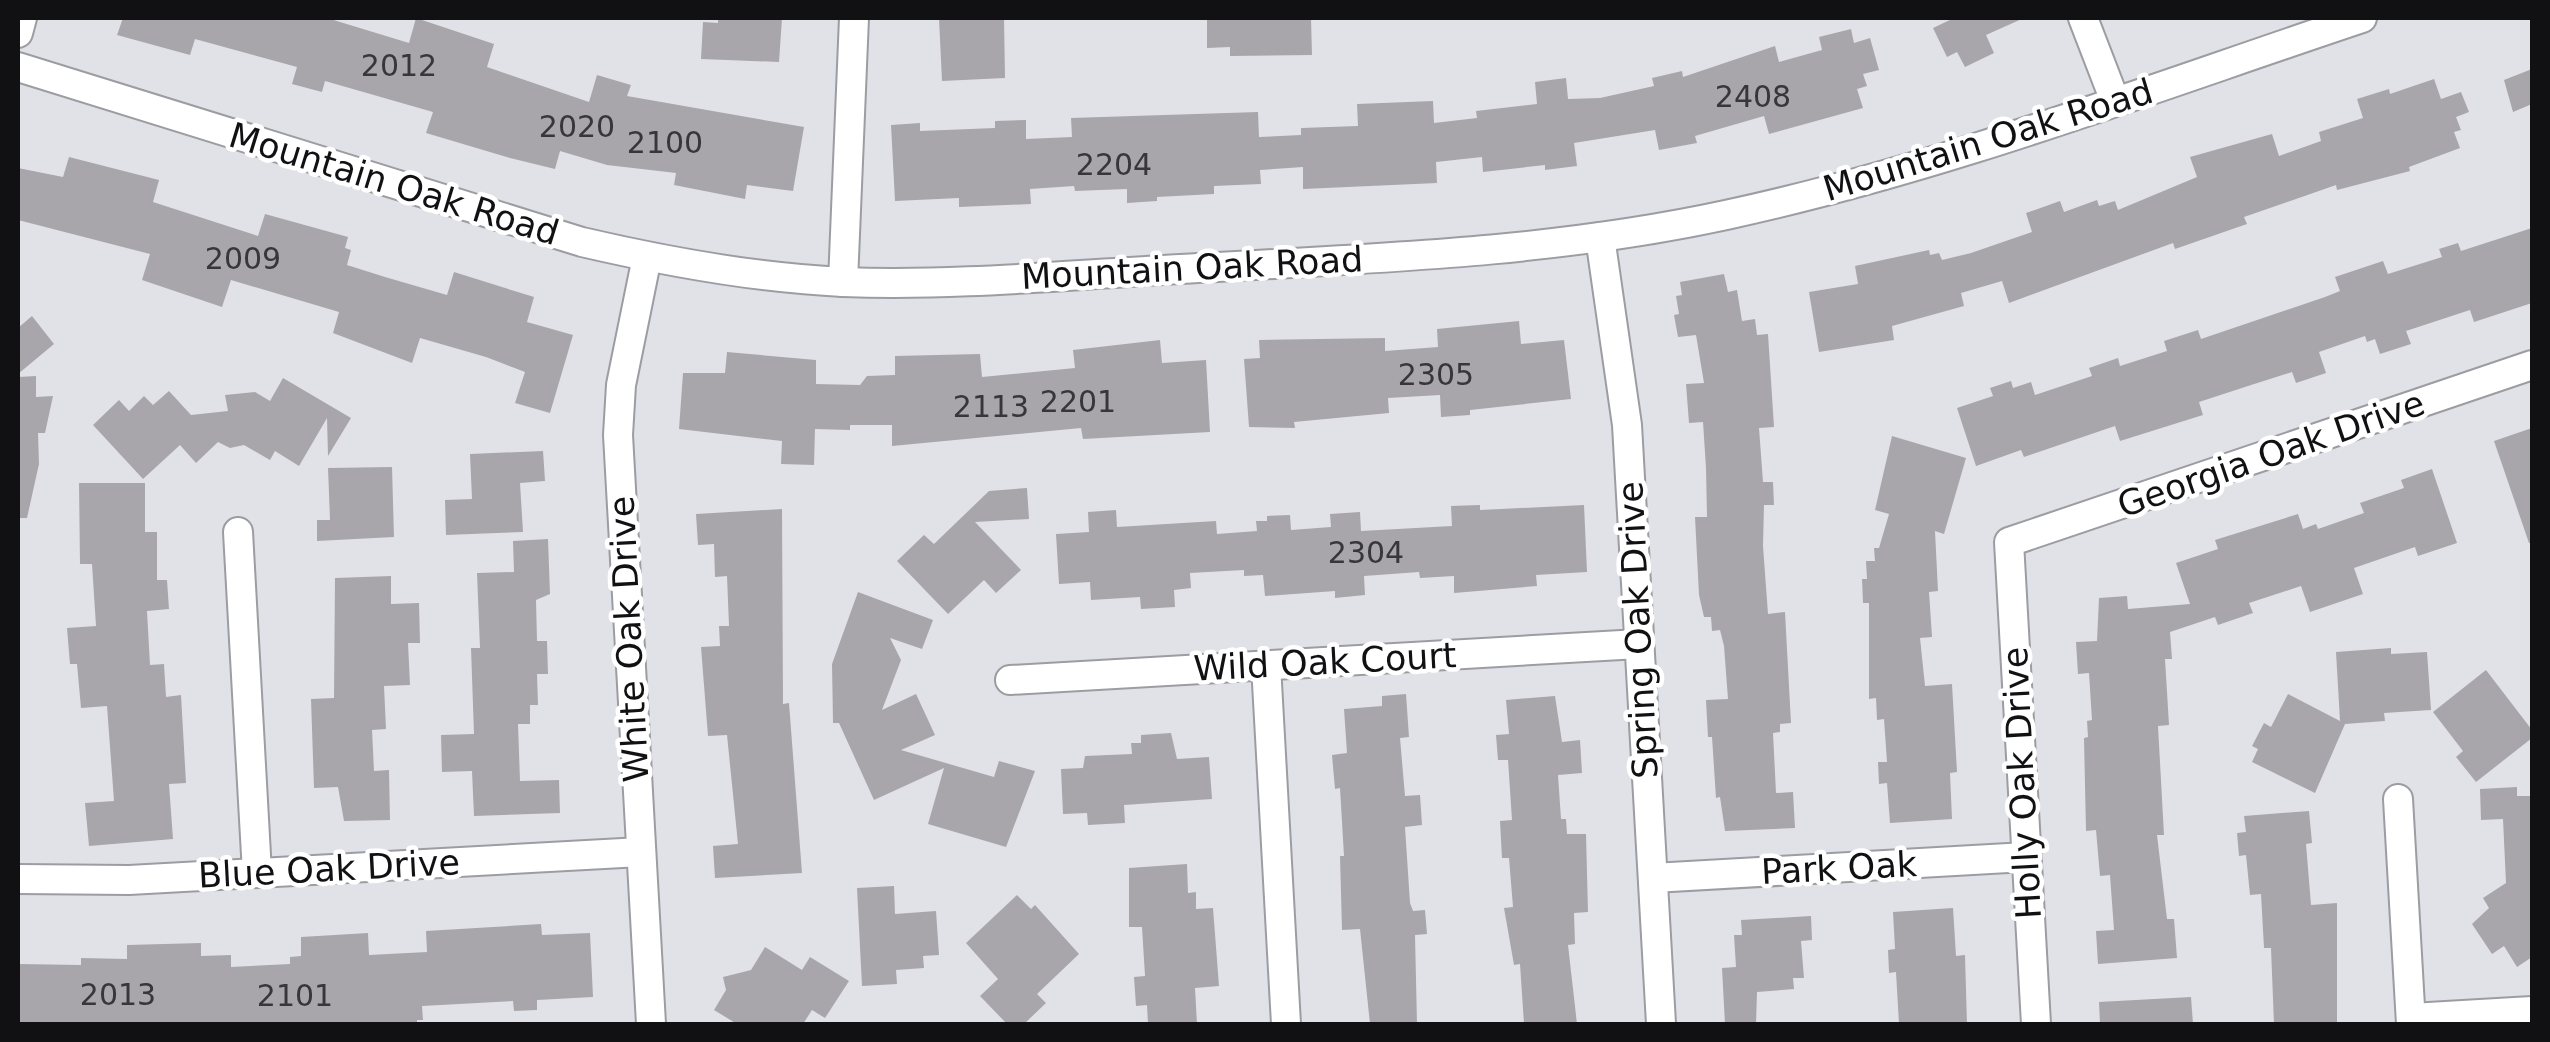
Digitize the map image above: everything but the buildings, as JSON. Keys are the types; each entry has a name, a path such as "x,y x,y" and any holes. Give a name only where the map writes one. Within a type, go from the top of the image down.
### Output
{"street":[{"path":"18,33 22,18"},
{"path":"843,282 854,18"},
{"path":"2083,18 2116,101"},
{"name":"Mountain Oak Road","path":"18,68 582,242 738,272 843,282 942,282 1420,255 1600,237 1836,190 2116,101 2354,19"},
{"name":"Spring Oak Drive","path":"1600,237 1627,424 1661,1024"},
{"name":"White Oak Drive","path":"647,257 621,384 618,435 651,1024"},
{"name":"Georgia Oak Drive","path":"2008,542 2532,365"},
{"path":"238,532 258,874"},
{"name":"Holly Oak Drive","path":"2008,542 2036,1024"},
{"name":"Wild Oak Court","path":"1010,680 1640,644"},
{"path":"1266,665 1286,1024"},
{"path":"2398,799 2411,1021 2532,1011"},
{"name":"Blue Oak Drive","path":"18,879 129,880 641,852"},
{"name":"Park Oak","path":"1652,878 2026,857"}]}
